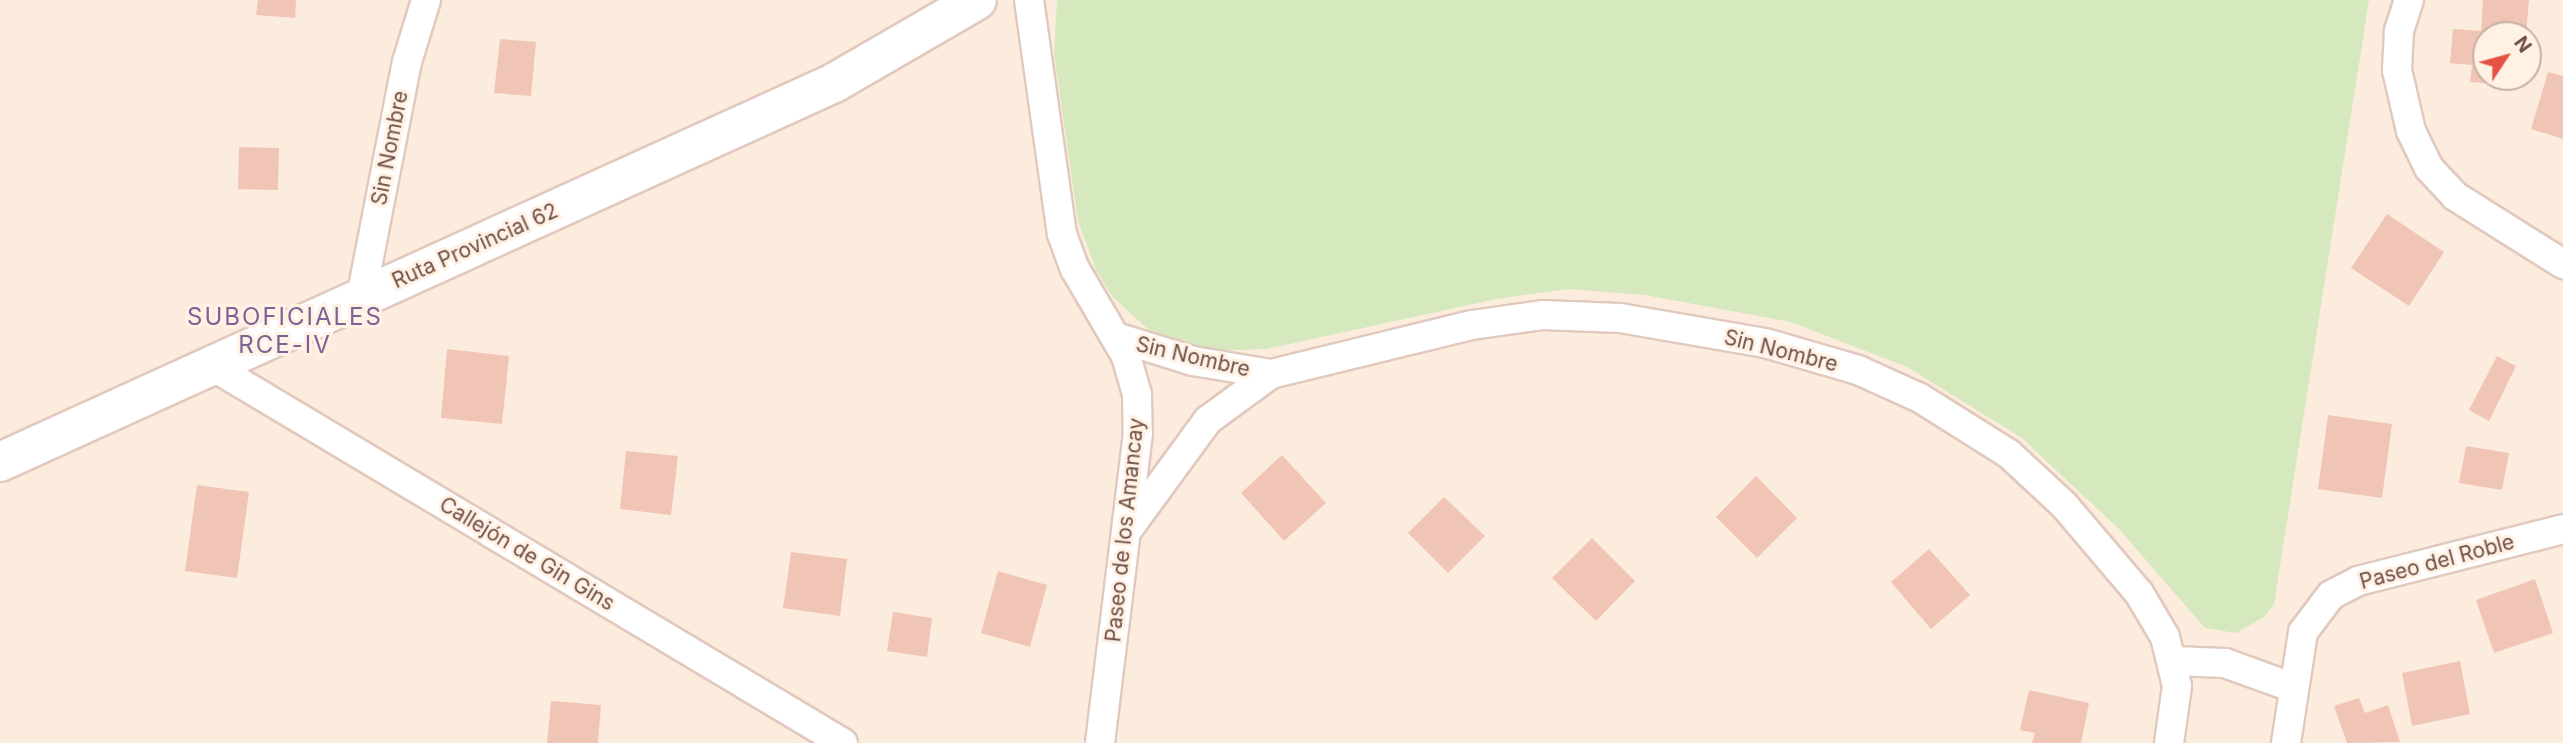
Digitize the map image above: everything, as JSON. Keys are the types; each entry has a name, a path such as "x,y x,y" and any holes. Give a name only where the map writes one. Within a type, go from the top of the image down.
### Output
{"main road":[{"name":"Ruta Provincial 62","path":"0,462 834,83 977,0"}],"street":[{"name":"Sin Nombre","path":"360,298 407,62 426,0"},
{"name":"Paseo de los Amancay","path":"1029,0 1062,234 1075,269 1116,337 1133,374 1139,414 1100,743"},
{"path":"2409,0 2399,31 2397,70 2411,131 2429,168 2455,196 2563,264"},
{"name":"Sin Nombre","path":"1126,531 1208,420 1271,374 1461,327 1543,314 1620,318 1826,359 1920,398 2009,454 2115,562 2153,615 2174,661 2177,686 2169,743"},
{"name":"Sin Nombre","path":"1116,337 1193,361 1271,374"},
{"name":"Callejón de Gin Gins","path":"212,366 843,743"},
{"name":"Paseo del Roble","path":"2286,743 2294,688 2310,618 2344,587 2563,529"},
{"path":"2174,661 2225,663 2294,688"}],"green space":[{"path":"1057,0 2369,0 2274,604 2264,617 2236,633 2205,628 2119,529 2022,438 1907,367 1791,322 1645,295 1568,289 1496,299 1266,349 1204,351 1154,335 1113,297 1097,272 1078,221 1054,53"}],"building":[{"path":"258,0 296,0 295,18 256,15"},
{"path":"2483,0 2529,0 2527,21 2482,21"},
{"path":"2453,29 2472,30 2472,65 2450,63"},
{"path":"500,39 536,42 531,96 494,93"},
{"path":"2548,72 2563,76 2563,139 2531,129"},
{"path":"239,147 279,148 278,190 238,189"},
{"path":"2387,214 2444,252 2409,306 2351,268"},
{"path":"447,349 509,356 502,424 441,418"},
{"path":"2497,356 2516,366 2489,421 2469,410"},
{"path":"2328,415 2392,424 2382,498 2318,489"},
{"path":"2466,446 2509,453 2502,490 2459,483"},
{"path":"626,451 678,456 671,515 620,509"},
{"path":"1282,455 1326,503 1284,541 1241,493"},
{"path":"1756,476 1797,518 1757,558 1716,517"},
{"path":"197,485 249,492 237,578 185,571"},
{"path":"1444,497 1485,536 1448,573 1408,533"},
{"path":"1592,538 1635,581 1596,621 1552,578"},
{"path":"1929,549 1970,595 1931,629 1891,582"},
{"path":"791,552 847,559 840,616 783,608"},
{"path":"998,571 1047,585 1030,647 981,633"},
{"path":"2535,579 2553,633 2494,653 2476,600"},
{"path":"893,612 932,618 927,657 887,651"},
{"path":"2460,661 2470,714 2412,726 2402,673"},
{"path":"2029,690 2089,703 2081,743 2032,743 2035,733 2020,730"},
{"path":"2359,698 2365,713 2388,705 2400,742 2347,743 2334,706"},
{"path":"551,701 601,705 598,743 547,743"}],"district":[{"name":"SUBOFICIALES RCE-IV","path":"285,331"}]}
